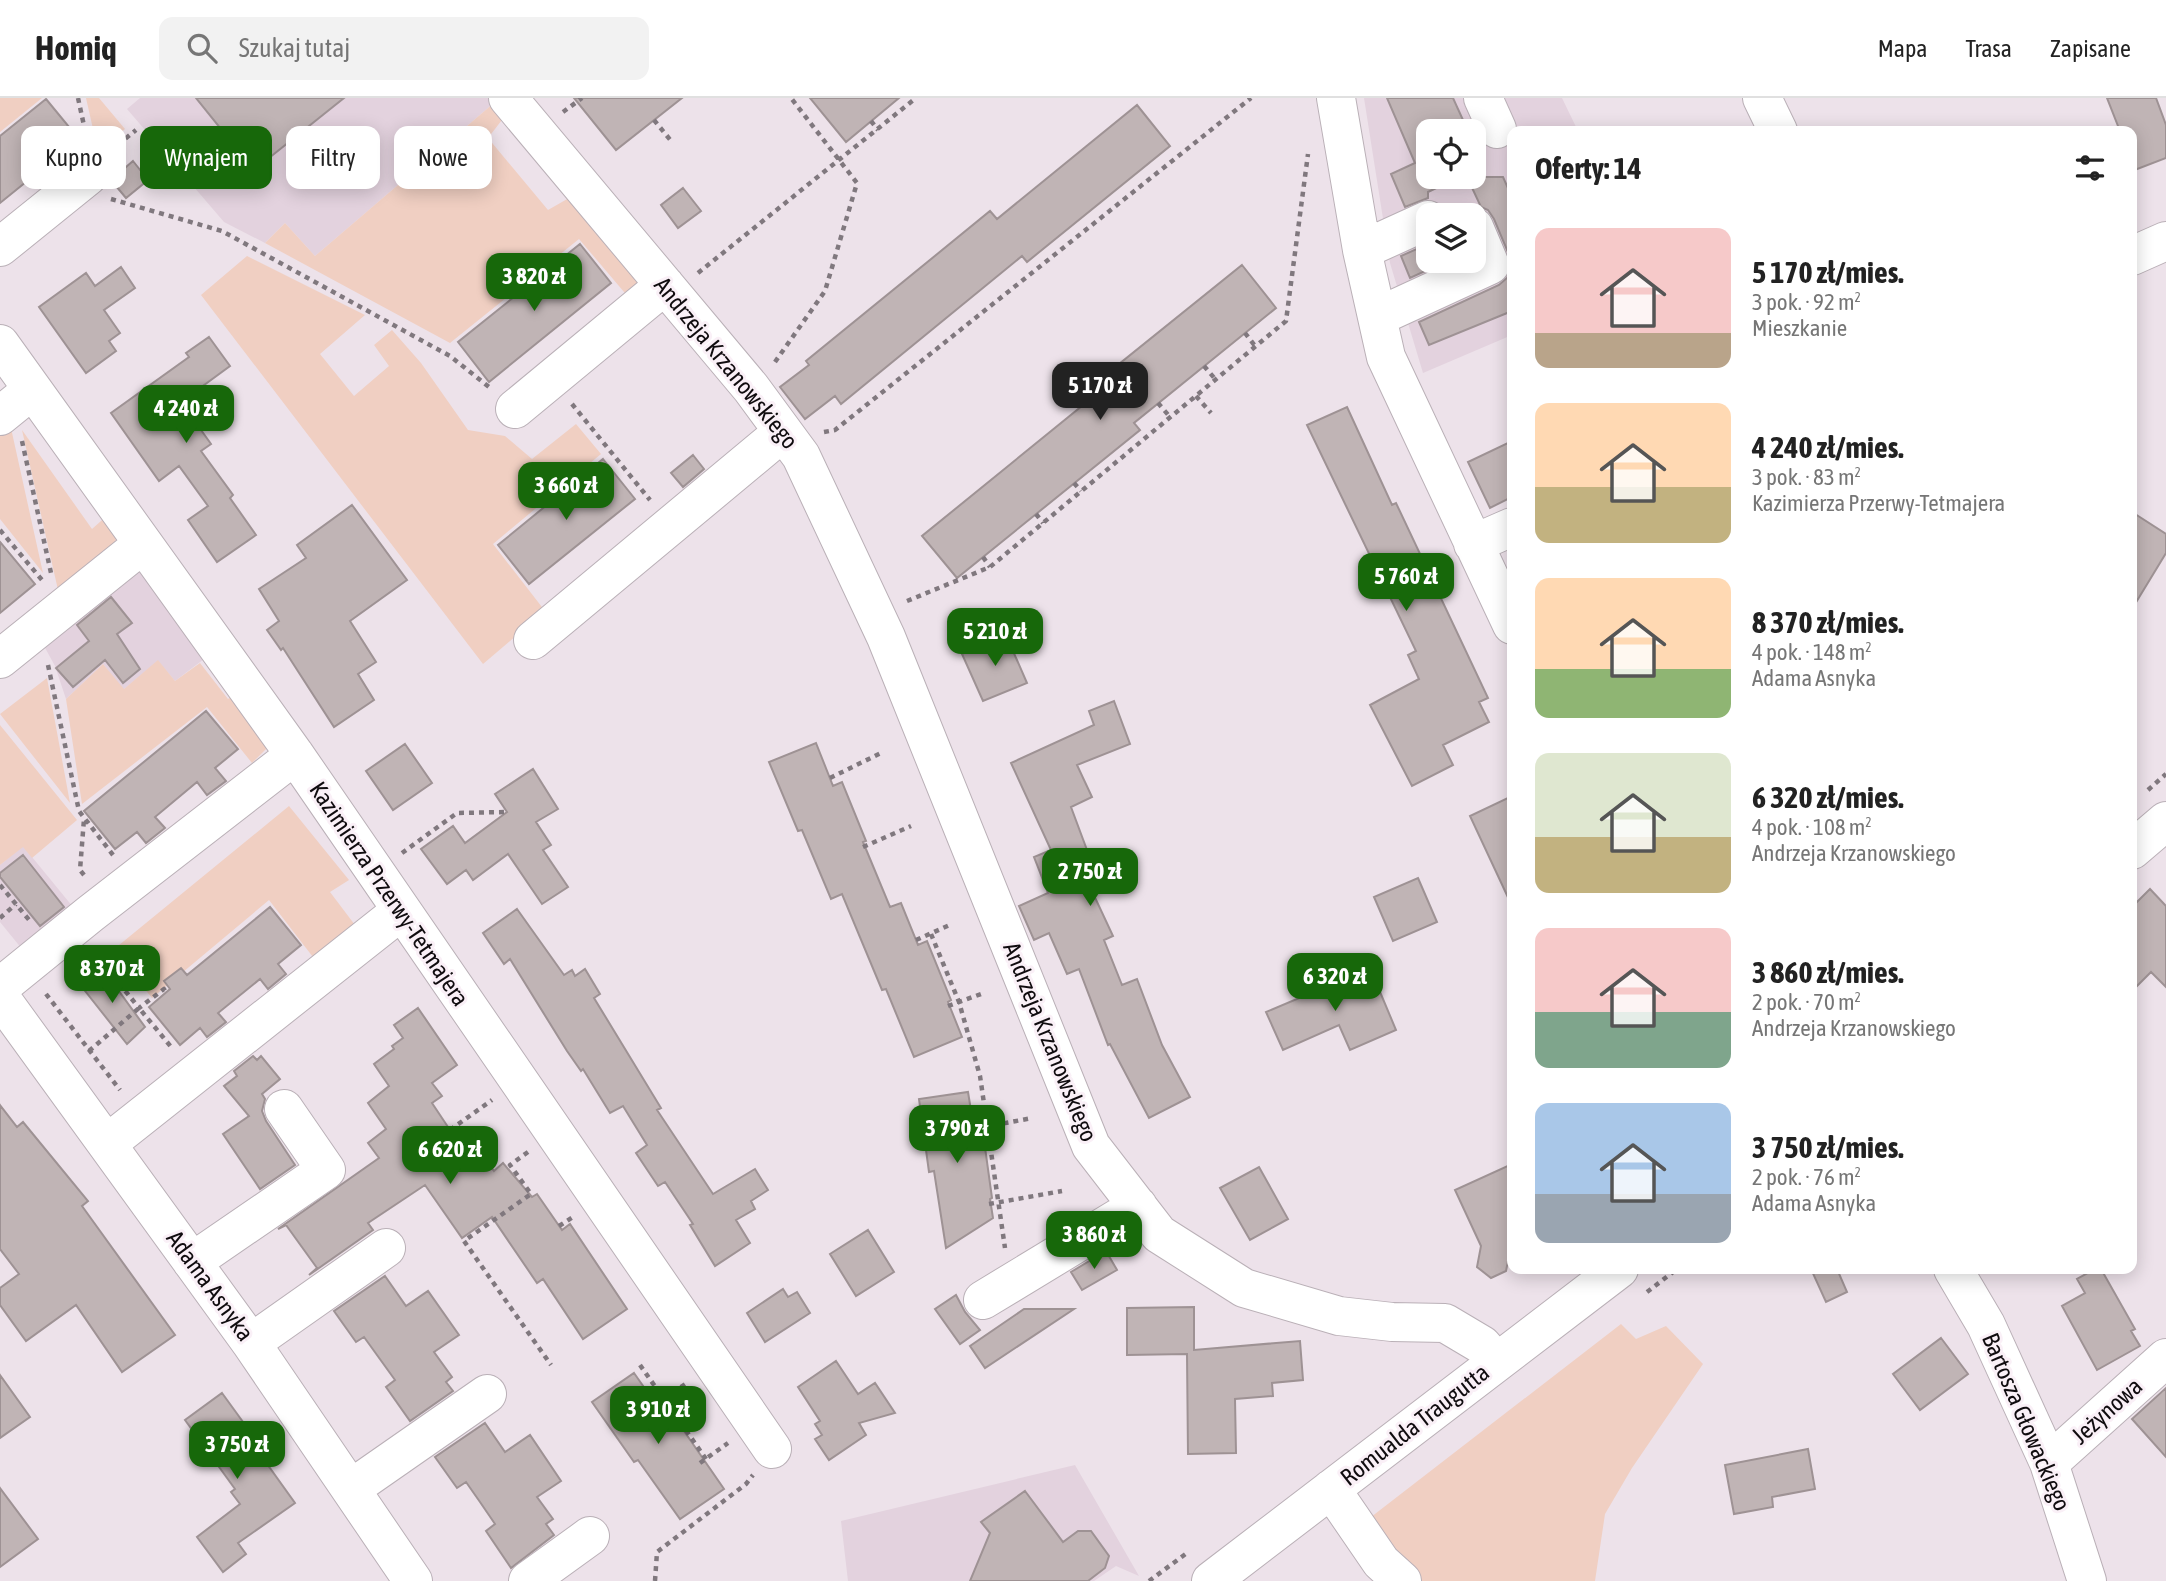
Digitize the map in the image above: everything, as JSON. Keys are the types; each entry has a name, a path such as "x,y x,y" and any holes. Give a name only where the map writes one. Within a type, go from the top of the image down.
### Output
{"street":[{"name":"Andrzeja Krzanowskiego","path":"508,98 681,280 751,388 800,456 886,637 1091,1146 1159,1234 1244,1288 1339,1316 1392,1322 1445,1323 1482,1345 1497,1362"},
{"path":"1336,98 1362,250 1386,357 1507,615"},
{"path":"1762,98 1776,126"},
{"path":"0,247 62,189"},
{"path":"1362,250 1416,225"},
{"path":"2137,254 2166,240"},
{"path":"1377,317 1473,273"},
{"path":"515,409 681,280"},
{"name":"Kazimierza Przerwy-Tetmajera","path":"0,344 15,403 143,544 295,755 772,1449"},
{"path":"533,640 783,432"},
{"path":"1473,544 1507,529"},
{"path":"0,659 31,634 60,603 143,544"},
{"path":"0,987 295,755"},
{"path":"2137,846 2166,821"},
{"path":"108,1143 401,911"},
{"name":"Adama Asnyka","path":"0,997 251,1343 413,1581"},
{"path":"192,1262 326,1170 284,1109"},
{"path":"996,1292 1138,1206"},
{"path":"251,1343 386,1248"},
{"name":"Romualda Traugutta","path":"1211,1581 1612,1274"},
{"name":"Bartosza Głowackiego","path":"1956,1274 1986,1325 2049,1463 2087,1581"},
{"name":"Jeżynowa","path":"2049,1463 2166,1359"},
{"path":"352,1489 486,1394"},
{"path":"1331,1489 1381,1562 1402,1581"},
{"path":"528,1581 590,1536"}],"path":[{"path":"78,98 83,126"},
{"path":"770,368 825,291 857,183 842,160 791,98"},
{"path":"681,280 842,160 916,98"},
{"path":"835,430 1251,98"},
{"path":"654,120 672,142"},
{"path":"871,121 878,130"},
{"path":"874,614 990,567 1286,321 1309,150"},
{"path":"100,189 103,197 222,231 450,356 515,409"},
{"path":"1245,333 1256,346"},
{"path":"1204,366 1216,380"},
{"path":"551,379 671,525"},
{"path":"1196,396 1211,413"},
{"path":"15,403 60,603"},
{"path":"1158,403 1170,417"},
{"path":"1115,450 1121,458"},
{"path":"1074,483 1081,491"},
{"path":"1036,514 1043,523"},
{"path":"0,530 60,603"},
{"path":"982,557 990,567"},
{"path":"31,634 49,666 79,811 118,892"},
{"path":"830,778 881,753"},
{"path":"394,858 457,813 507,812"},
{"path":"84,818 80,870 118,892"},
{"path":"863,846 911,826"},
{"path":"0,885 16,904 62,937 139,1008 193,1076"},
{"path":"0,918 16,904"},
{"path":"916,940 952,924"},
{"path":"931,934 959,1002 980,1076 998,1202 996,1292"},
{"path":"89,1051 164,989 166,993"},
{"path":"947,1006 981,994"},
{"path":"450,1129 519,1082"},
{"path":"974,1129 1032,1118"},
{"path":"551,1365 464,1241 531,1194 510,1165 555,1134"},
{"path":"989,1204 1062,1191"},
{"path":"640,1365 706,1459"},
{"path":"655,1581 657,1552 746,1484 772,1449"}],"shaded area":[{"path":"0,98 42,98 0,132"},
{"path":"86,98 99,98 122,126 92,126"},
{"path":"140,98 491,98 495,102 467,126 394,126 394,188 315,256 285,223 265,243 224,222 196,189 272,189 272,126 142,126 127,109"},
{"path":"1364,98 1562,98 1576,126 1507,126 1507,337 1423,373 1390,263"},
{"path":"495,102 505,116 492,133 492,126 467,126"},
{"path":"492,143 548,210 569,198 641,277 630,299 579,239 450,343 265,243 285,223 315,256 394,188 492,189"},
{"path":"247,256 365,315 320,354 354,396 389,366 374,345 392,330 421,363 468,430 505,436 532,459 576,424 601,454 493,544 545,611 483,664 201,295"},
{"path":"9,419 43,573 0,519 0,427"},
{"path":"22,430 92,529 110,513 118,528 115,544 58,590"},
{"path":"137,554 208,656 175,681 158,661 123,690 103,664 66,699 55,666 38,635"},
{"path":"158,660 175,681 200,663 228,699 237,693 268,747 252,763 207,707 82,804 66,699 103,664 124,689"},
{"path":"47,678 70,803 0,714"},
{"path":"0,725 77,820 32,858 23,847 0,865"},
{"path":"289,806 349,880 330,892 358,929 316,961 269,900 152,998 113,950"},
{"path":"23,846 73,907 22,949 0,922 0,865"},
{"path":"1621,1324 1636,1339 1666,1326 1703,1364 1632,1468 1605,1514 1595,1581 1413,1581 1362,1524"},
{"path":"1075,1465 1139,1576 1116,1566 1094,1581 848,1581 841,1521"}],"building":[{"path":"196,98 344,98 309,126 286,126 286,144 272,156 272,126 219,126"},
{"path":"574,98 682,98 616,150"},
{"path":"810,98 899,98 846,142"},
{"path":"1387,98 1453,98 1463,119 1416,119 1416,189 1434,189 1428,192 1428,198 1405,207 1391,174 1415,163"},
{"path":"2107,98 2156,98 2166,125 2166,158 2137,169 2137,126 2118,126"},
{"path":"46,99 68,126 21,126 21,186 0,203 0,136"},
{"path":"1137,105 1170,146 1027,262 1022,256 841,404 835,396 805,419 780,387 809,365 806,361 990,211 997,219"},
{"path":"133,161 140,170 140,187 126,198 118,189 126,189 126,167"},
{"path":"1486,177 1503,177 1507,186 1507,250 1494,219 1486,203 1479,203 1473,189 1486,189"},
{"path":"683,188 701,211 678,228 661,205"},
{"path":"580,244 611,283 489,382 458,342"},
{"path":"1416,249 1416,273 1421,273 1410,278 1401,256"},
{"path":"1242,265 1276,308 1134,423 1140,430 957,578 922,536 1104,388 1098,381"},
{"path":"121,267 135,288 104,310 120,333 109,341 116,351 86,373 39,307 86,273 95,286"},
{"path":"1507,278 1507,313 1429,345 1419,322 1499,285"},
{"path":"209,337 230,366 181,402 211,444 201,451 233,495 230,498 256,535 217,562 188,520 208,506 179,466 159,481 111,413 189,357 186,353"},
{"path":"1347,407 1392,505 1396,503 1488,698 1479,702 1489,722 1443,745 1453,765 1412,786 1370,705 1419,679 1408,655 1416,651 1307,425"},
{"path":"1507,443 1507,500 1490,508 1468,462"},
{"path":"693,455 704,469 683,487 671,473"},
{"path":"603,459 635,499 529,584 498,545"},
{"path":"352,505 407,580 350,621 376,662 358,674 374,700 334,727 283,648 281,650 267,630 279,621 259,589 306,558 297,545"},
{"path":"2137,515 2166,534 2166,553 2137,601"},
{"path":"0,542 35,584 0,613"},
{"path":"111,597 132,623 117,634 140,669 123,683 105,660 73,687 56,668 89,641 77,625"},
{"path":"1006,635 1027,683 983,701 962,654"},
{"path":"1114,701 1130,744 1077,765 1092,797 1071,807 1100,885 1091,889 1113,936 1104,940 1122,985 1137,979 1162,1045 1190,1097 1149,1118 1110,1044 1108,1045 1079,969 1067,974 1049,933 1034,940 1019,906 1048,893 1034,857 1051,850 1011,763 1094,725 1089,711"},
{"path":"206,711 238,749 215,768 226,781 207,795 197,782 155,817 165,828 146,843 137,832 115,849 84,811"},
{"path":"816,743 833,786 842,782 890,907 901,903 918,945 927,941 951,1000 948,1002 962,1037 914,1057 886,989 882,990 842,894 831,899 769,762"},
{"path":"405,744 432,783 393,810 366,771"},
{"path":"533,769 558,809 536,822 551,845 543,850 568,887 542,904 508,854 473,880 466,870 447,884 421,849 453,826 465,843 507,812 495,794"},
{"path":"1507,798 1507,895 1470,816"},
{"path":"23,855 64,907 40,926 0,877 0,873"},
{"path":"1418,878 1437,922 1393,941 1374,897"},
{"path":"2150,889 2166,906 2166,987 2151,972 2137,986 2137,902"},
{"path":"270,907 301,945 278,964 286,974 268,989 260,979 218,1013 226,1022 207,1037 200,1028 180,1045 149,1007 170,989 164,981 181,968 187,975"},
{"path":"517,909 564,975 572,970 575,976 585,969 600,994 594,998 661,1108 657,1110 713,1194 755,1169 768,1190 751,1201 755,1209 736,1220 750,1243 715,1266 690,1225 693,1224 665,1182 658,1186 636,1153 647,1145 623,1106 610,1113 583,1069 581,1071 567,1051 510,959 504,964 483,933"},
{"path":"98,967 145,1027 127,1044 78,982"},
{"path":"1370,968 1396,1030 1350,1050 1339,1025 1283,1050 1266,1012"},
{"path":"418,1008 457,1065 432,1083 442,1096 432,1103 450,1130 469,1152 476,1147 494,1171 503,1163 532,1197 537,1194 562,1230 570,1224 627,1309 583,1339 543,1279 537,1283 492,1217 462,1238 425,1185 368,1223 373,1230 309,1275 317,1268 286,1225 278,1229 379,1158 368,1143 386,1129 368,1103 389,1086 374,1064 394,1049 392,1046 403,1038 394,1025"},
{"path":"253,1056 257,1060 261,1056 280,1079 262,1094 265,1099 262,1111 295,1165 260,1189 223,1134 249,1116 224,1086 237,1076 234,1071"},
{"path":"968,1092 975,1135 983,1133 993,1218 946,1248 934,1171 929,1172 919,1099"},
{"path":"0,1105 17,1127 23,1122 88,1201 82,1206 175,1335 122,1372 76,1305 26,1341 0,1305 0,1288 19,1274 0,1249"},
{"path":"1507,1166 1506,1271 1491,1278 1477,1267 1481,1246 1455,1190"},
{"path":"1259,1167 1288,1219 1250,1240 1220,1188"},
{"path":"868,1230 894,1272 856,1296 830,1254"},
{"path":"1106,1251 1117,1270 1082,1290 1071,1272"},
{"path":"1813,1274 1839,1274 1847,1292 1826,1302"},
{"path":"2086,1274 2104,1274 2135,1329 2131,1331 2140,1346 2097,1370 2062,1306 2085,1293 2077,1279"},
{"path":"385,1276 406,1306 428,1291 459,1335 434,1352 452,1377 446,1382 453,1391 410,1421 386,1387 395,1380 364,1337 356,1342 334,1311"},
{"path":"783,1289 788,1297 797,1292 810,1313 765,1342 747,1313"},
{"path":"956,1295 965,1312 980,1330 960,1344 935,1309"},
{"path":"1194,1307 1194,1350 1300,1341 1303,1380 1272,1383 1273,1396 1235,1399 1236,1453 1188,1454 1187,1354 1127,1355 1127,1308"},
{"path":"1024,1309 1074,1309 985,1368 970,1346"},
{"path":"1941,1338 1968,1374 1920,1410 1893,1374"},
{"path":"836,1361 858,1394 875,1383 895,1413 859,1423 866,1435 829,1460 815,1439 822,1435 815,1424 820,1421 798,1387"},
{"path":"634,1373 660,1410 666,1405 724,1489 680,1519 638,1460 634,1462 592,1402"},
{"path":"0,1375 30,1417 0,1438"},
{"path":"2166,1388 2166,1457 2132,1419"},
{"path":"222,1393 251,1433 247,1436 295,1503 238,1543 246,1554 223,1572 197,1537 240,1504 231,1492 235,1489 185,1420"},
{"path":"485,1423 505,1452 530,1435 561,1481 537,1497 553,1519 546,1524 554,1535 511,1568 486,1531 495,1524 480,1502 466,1482 457,1488 435,1457"},
{"path":"1808,1449 1815,1489 1772,1497 1773,1507 1734,1514 1725,1465"},
{"path":"0,1488 38,1539 0,1567"},
{"path":"1025,1491 1063,1542 1078,1531 1091,1531 1109,1556 1105,1568 1088,1581 970,1581 990,1533 981,1522"}]}
